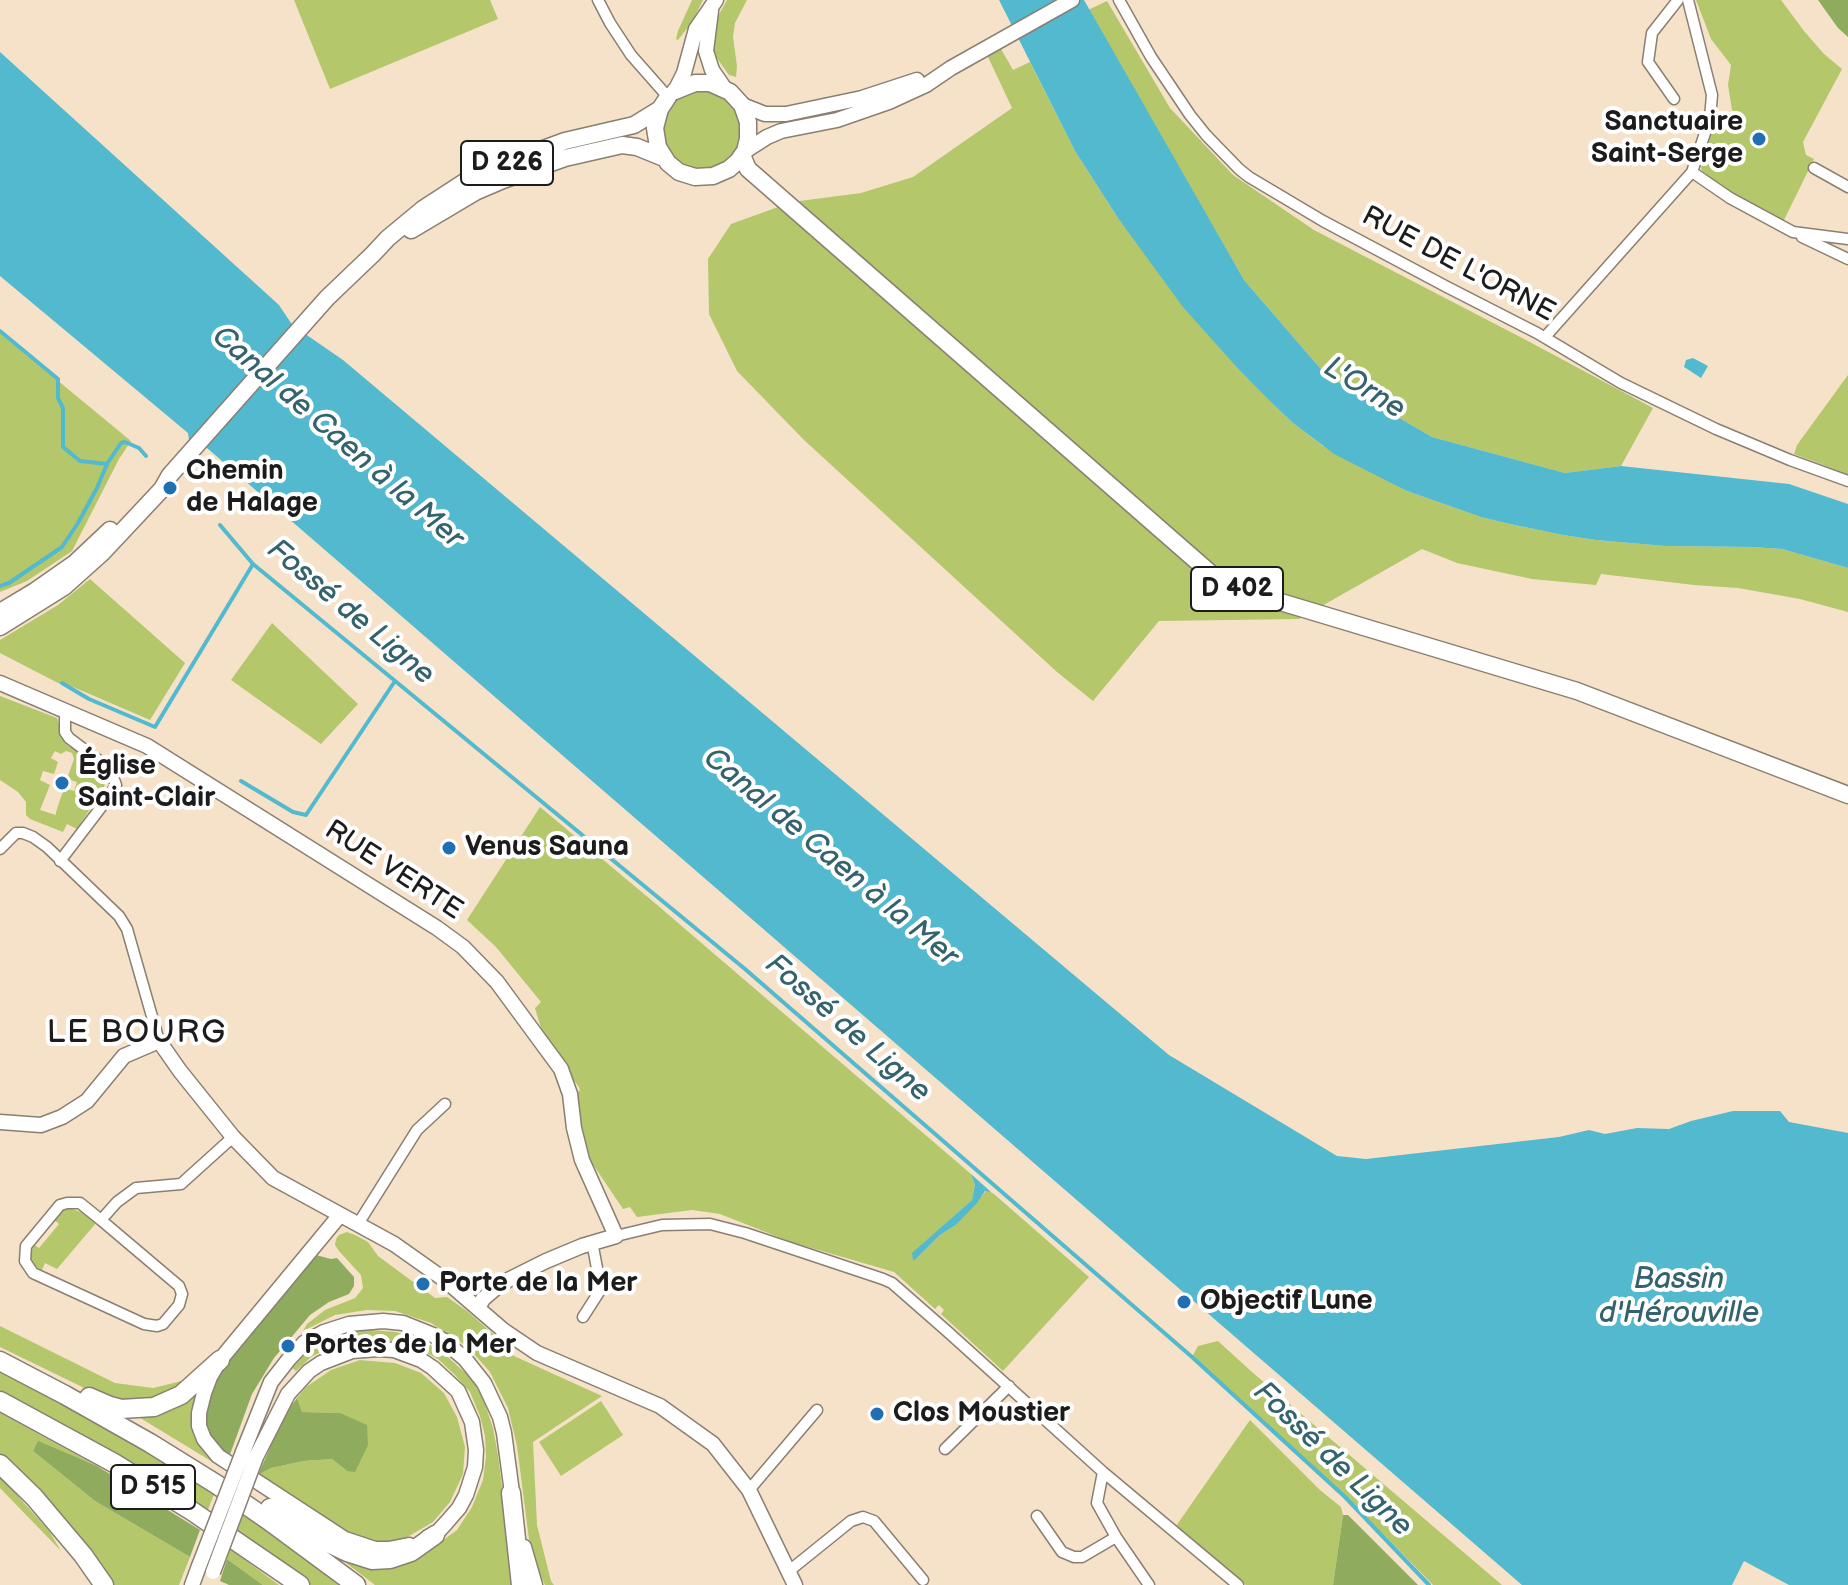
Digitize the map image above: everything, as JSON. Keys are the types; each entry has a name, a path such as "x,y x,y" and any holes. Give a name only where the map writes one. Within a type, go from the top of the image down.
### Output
{"highway":[{"path":"65,1395 83,1394 121,1409 154,1407 181,1395 220,1360"},
{"name":"D 515","path":"0,1361 150,1443 216,1484 356,1585"},
{"name":"D 515","path":"0,1401 114,1463 192,1511 300,1585"},
{"path":"0,1464 34,1497 104,1585"},
{"path":"216,1484 262,1503 322,1540 372,1560 390,1559 411,1552 435,1535"},
{"path":"511,1493 521,1585"}],"main road":[{"path":"710,83 725,89 735,96 747,116 748,139 742,160 713,176 695,177 679,172 664,158 658,147 655,121 668,99 689,85 710,83"},
{"name":"D 226","path":"0,627 44,601 87,568 162,489 170,475 327,298 388,238 423,209 466,181 518,158 582,136 634,125 668,99"},
{"name":"D 226","path":"373,254 475,192 565,158 622,145 637,147 664,158"},
{"name":"D 402","path":"742,160 1224,585 1577,691 1848,795"},
{"name":"D 226","path":"0,612 75,563 155,483 170,475"}],"street":[{"path":"598,0 631,55 668,99 684,73 696,29 714,3"},
{"path":"742,160 767,137 781,131 837,120 926,85 1072,0"},
{"name":"RUE DE L'ORNE","path":"1119,0 1151,57 1190,115 1239,169 1323,221 1545,337 1621,383 1701,423 1848,481"},
{"path":"1674,99 1648,62 1652,33 1678,0"},
{"path":"1545,337 1692,172 1710,118 1712,95 1688,0"},
{"path":"714,3 706,51 712,70 725,89"},
{"path":"742,105 765,114 786,114 862,98 951,68"},
{"path":"1814,168 1848,187"},
{"path":"1692,172 1730,198 1848,259"},
{"path":"1793,232 1848,239"},
{"name":"RUE VERTE","path":"0,683 147,746 463,947 497,982 561,1069 570,1094 582,1160 616,1236"},
{"path":"60,861 116,785 110,769 69,738 65,732 65,712"},
{"path":"0,849 16,833 23,833 47,847 119,916 127,929 159,1041 233,1137 273,1178 394,1244 537,1353 653,1403 713,1444 749,1490 795,1585"},
{"path":"0,1122 41,1125 62,1117 87,1101 124,1056 159,1041"},
{"path":"358,1224 417,1130 445,1104"},
{"path":"101,1220 117,1202 136,1188 181,1184 233,1137"},
{"path":"80,1203 101,1220 179,1286 182,1294 179,1305 163,1324 144,1324 28,1268 26,1246 60,1205 80,1203"},
{"path":"249,1454 288,1394 309,1371 330,1358 352,1351 378,1349 407,1354 433,1368 458,1391 472,1422 475,1467 466,1495 459,1508 435,1535 389,1549 375,1549 345,1539 324,1527 218,1456 204,1439 199,1419 204,1393 220,1360 340,1215"},
{"path":"478,1308 497,1287 546,1261 592,1242 662,1225 710,1224 874,1275 892,1283 1103,1472 1238,1585"},
{"path":"583,1317 601,1289 592,1242"},
{"path":"192,1585 207,1574 271,1382 304,1343 324,1332 349,1324 392,1322 418,1328 444,1341 465,1359 484,1383 500,1417 511,1493 535,1585"},
{"path":"945,1449 1009,1386"},
{"path":"749,1490 817,1410"},
{"path":"1103,1472 1097,1503 1149,1585"},
{"path":"1037,1516 1062,1552 1074,1557 1082,1557 1116,1537"},
{"path":"789,1571 851,1521 863,1517 874,1521 923,1580"}],"green space":[{"path":"294,0 490,0 498,19 330,89"},
{"path":"692,0 703,0 678,40 678,31"},
{"path":"727,0 747,0 735,23 733,37 736,77 729,75 712,54 716,20"},
{"path":"1696,0 1781,0 1824,54 1842,69 1803,142 1806,155 1814,159 1783,222 1732,195 1702,171 1715,121 1729,125 1736,113 1732,110 1728,85 1731,65 1711,39"},
{"path":"1818,0 1848,0 1848,37 1838,28"},
{"path":"1107,1 1170,108 1233,175 1314,230 1653,408 1621,466 1565,473 1432,437 1326,375 1244,280 1088,10"},
{"path":"993,35 1013,70 1030,62 1075,151 1118,218 1242,373 1293,423 1323,446 1407,491 1510,524 1596,540 1665,546 1782,549 1848,568 1848,612 1800,599 1738,588 1601,574 1596,585 1532,579 1457,563 1422,549 1299,619 1159,621 1093,701 1057,672 804,440 737,371 709,314 708,259 731,224 792,202 861,193 913,177 1012,108 981,42"},
{"path":"702,90 717,93 730,102 739,115 742,130 739,145 730,158 717,167 702,170 687,167 674,158 665,145 662,130 665,115 674,102 687,93"},
{"path":"0,333 131,441 72,551 27,581 0,592"},
{"path":"1848,375 1848,474 1794,454 1797,445"},
{"path":"90,579 185,663 150,720 64,683 60,684 0,653 0,640 58,605"},
{"path":"272,623 358,704 321,744 231,680"},
{"path":"0,696 57,718 60,735 68,746 79,750 106,776 104,787 77,829 67,824 63,832 30,819 26,815 26,802 18,792 0,780","holes":["55,751 61,754 66,751 72,753 74,759 67,779 77,782 74,791 64,788 56,815 40,810 50,785 40,780 43,771 54,774 58,762 51,758"]},
{"path":"540,807 971,1174 975,1185 972,1200 913,1253 915,1260 940,1235 957,1224 987,1190 1089,1277 1003,1371 941,1314 944,1310 939,1305 935,1309 894,1272 791,1242 720,1214 692,1210 637,1217 630,1207 623,1209 592,1163 584,1141 576,1094 580,1090 541,1028 535,1008 541,1002 496,947 467,920"},
{"path":"68,1208 85,1213 96,1223 57,1269 45,1263 42,1270 35,1266 31,1258 33,1244 39,1248 59,1224 53,1219"},
{"path":"347,1232 368,1242 378,1256 435,1298 447,1297 467,1311 514,1356 602,1396 533,1442 537,1525 554,1585 545,1585 531,1555 517,1446 508,1408 490,1372 468,1347 431,1323 395,1311 367,1310 335,1315 303,1331 325,1310 355,1298 363,1288 361,1275 335,1245 339,1235"},
{"path":"316,1255 337,1258 354,1277 354,1286 349,1294 329,1302 310,1315 274,1358 252,1394 228,1460 204,1430 203,1408 225,1361"},
{"path":"0,1326 115,1383 153,1388 190,1379 159,1399 111,1401 0,1347"},
{"path":"370,1330 396,1332 419,1339 440,1350 472,1379 493,1428 512,1585 375,1585 337,1556 413,1559 457,1530 472,1507 483,1480 486,1457 480,1416 470,1392 438,1359 413,1346 364,1340 335,1345 311,1357 296,1371 292,1368 307,1352 328,1339"},
{"path":"1218,1341 1502,1585 1433,1585 1346,1496 1192,1357 1198,1346"},
{"path":"360,1360 395,1363 421,1373 444,1393 457,1417 465,1447 463,1474 450,1502 433,1522 404,1539 377,1543 351,1534 258,1475 271,1468 332,1459 347,1471 340,1413 302,1412 297,1398 306,1387 331,1370"},
{"path":"0,1370 114,1431 215,1492 207,1512 0,1392"},
{"path":"199,1386 226,1466 224,1469 137,1416"},
{"path":"297,1398 302,1412 340,1413 367,1425 368,1445 355,1472 347,1471 332,1459 271,1468 258,1475 285,1414"},
{"path":"601,1401 623,1435 561,1476 539,1442"},
{"path":"0,1413 97,1466 38,1442 33,1451 95,1501 190,1557 179,1585 114,1585 34,1486 0,1454"},
{"path":"1250,1420 1341,1507 1343,1515 1333,1585 1246,1585 1176,1526"},
{"path":"38,1441 97,1466 200,1530 190,1557 95,1501 33,1451"},
{"path":"0,1476 49,1531 61,1551 0,1488"},
{"path":"244,1512 345,1585 311,1585 237,1530"},
{"path":"1343,1515 1348,1515 1418,1585 1333,1585"},
{"path":"230,1549 279,1585 263,1585 227,1559"},
{"path":"227,1559 263,1585 229,1585 220,1581"}],"water":[{"path":"999,0 1084,0 1244,280 1326,375 1432,437 1565,473 1621,466 1789,484 1848,504 1848,568 1782,549 1665,546 1596,540 1510,524 1407,491 1334,454 1269,400 1183,307 1118,218 1075,151"},
{"path":"0,52 279,305 291,323 343,360 1169,1055 1337,1156 1366,1159 1559,1137 1589,1130 1605,1134 1637,1128 1669,1129 1733,1111 1780,1111 1789,1122 1848,1133 1848,1585 1789,1585 1744,1561 1732,1585 1522,1585 207,448 201,450 189,440 188,433 0,276"},
{"path":"1693,358 1708,366 1701,378 1684,367 1686,360"},
{"path":"971,1174 991,1192 985,1191 957,1224 913,1260 912,1253 972,1200 975,1185"}],"waterway":[{"name":"Fossé de Ligne","path":"0,331 58,379 58,398 63,408 63,447 80,461 107,464 121,443 125,442 139,448 146,456"},
{"path":"0,586 62,547 97,488 107,464"},
{"name":"Fossé de Ligne","path":"220,525 253,564 745,969 1192,1357 1345,1497 1429,1585"},
{"path":"62,683 89,699 155,727 253,564"},
{"path":"241,781 293,812 306,815 395,681"}],"place":[{"name":"Sanctuaire Saint-Serge","path":"1759,139"},
{"name":"Chemin de Halage","path":"170,488"},
{"name":"Église Saint-Clair","path":"62,783"},
{"name":"Venus Sauna","path":"449,848"},
{"name":"Porte de la Mer","path":"423,1284"},
{"name":"Objectif Lune","path":"1184,1302"},
{"name":"Portes de la Mer","path":"288,1346"},
{"name":"Clos Moustier","path":"877,1414"}],"district":[{"name":"LE BOURG","path":"137,1034"}],"water label":[{"name":"L'Orne","path":"1364,389"},
{"name":"Canal de Caen à la Mer","path":"337,438"},
{"name":"Canal de Caen à la Mer","path":"830,858"},
{"name":"Bassin d'Hérouville","path":"1679,1297"}]}
